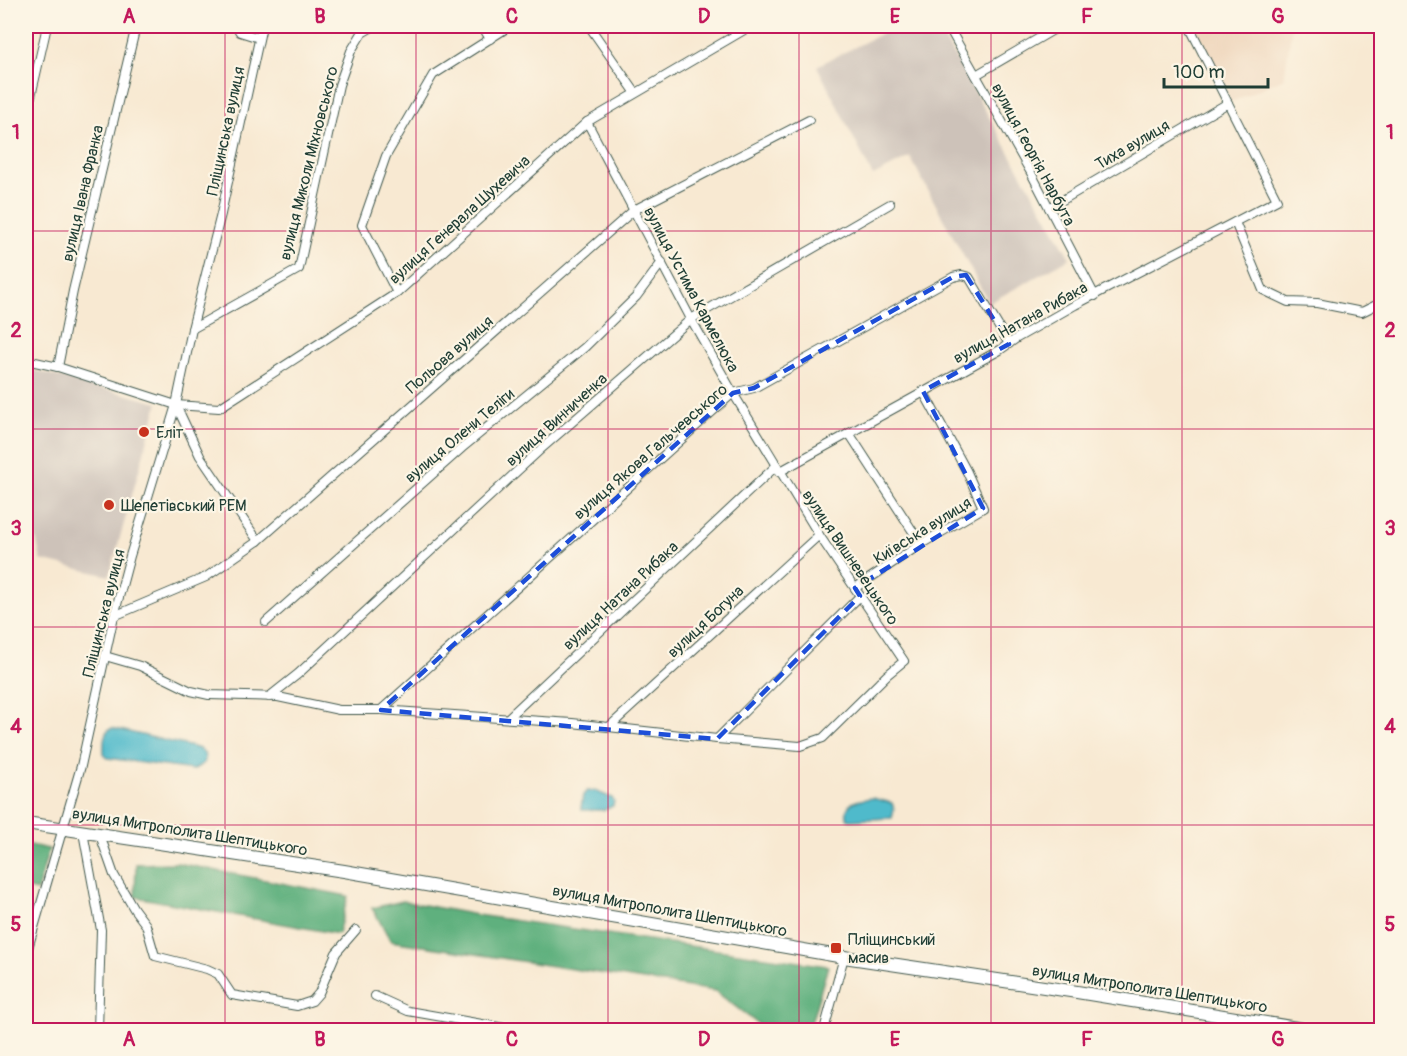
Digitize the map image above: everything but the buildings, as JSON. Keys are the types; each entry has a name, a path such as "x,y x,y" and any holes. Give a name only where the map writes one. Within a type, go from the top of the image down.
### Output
{"main road":[{"name":"вулиця Митрополита Шептицького","path":"26,823 344,871 844,957 1309,1030"}],"street":[{"path":"26,118 46,26"},
{"name":"вулиця Івана Франка","path":"58,368 73,291 136,26"},
{"path":"237,26 240,32 259,38"},
{"name":"Пліщинська вулиця","path":"26,955 91,728 114,616 130,556 176,405 262,26"},
{"name":"вулиця Миколи Міхновського","path":"192,329 299,268 339,85 351,51 362,33 374,26"},
{"path":"482,26 490,39"},
{"path":"397,293 362,225 386,156 433,75 510,26"},
{"path":"589,26 635,92"},
{"name":"вулиця Генерала Шухевича","path":"176,405 219,408 397,293 587,122 751,26"},
{"name":"вулиця Георгія Нарбута","path":"948,26 1095,296"},
{"path":"976,75 1060,26"},
{"path":"1189,26 1228,103"},
{"name":"вулиця Натана Рибака","path":"508,718 777,469 849,433 1095,296 1277,200 1228,103"},
{"name":"Тиха вулиця","path":"1049,208 1228,103"},
{"name":"Польова вулиця","path":"114,616 206,577 258,541 634,210 809,120"},
{"name":"вулиця Устима Кармелюка","path":"587,122 691,319 777,469"},
{"name":"вулиця Винниченка","path":"269,697 298,674 541,449 691,319 891,204"},
{"path":"1235,222 1263,290 1268,293 1288,302 1317,303 1362,312 1382,302"},
{"name":"вулиця Олени Теліги","path":"266,622 462,448 585,347 636,297 662,262"},
{"name":"вулиця Якова Гальчевського","path":"381,710 733,393 754,388 953,277 962,275 969,277 1009,344"},
{"path":"26,360 176,405 200,456 258,541"},
{"name":"Київська вулиця","path":"855,588 921,544 984,508 967,471 923,391"},
{"path":"849,433 921,544"},
{"name":"вулиця Вишневецького","path":"717,739 800,746 823,738 887,675 904,662 777,469"},
{"name":"вулиця Богуна","path":"609,727 819,535"},
{"path":"105,656 150,670 183,688 219,697 286,698 339,710 381,710 508,718 717,739 860,596"},
{"path":"83,832 101,930 98,1030"},
{"path":"100,835 114,875 146,925 155,956 218,974 232,995 297,1006 312,1001 319,993 336,953 356,930"},
{"path":"824,1030 844,957"},
{"path":"375,996 408,1011 517,1030"}],"highlighted area":[{"path":"966,275 1009,344 923,391 983,508 855,588 860,596 717,739 381,710 733,393 754,388 953,277"}],"shaded area":[{"path":"897,26 937,26 1070,258 989,303 910,157 873,176 817,66"},
{"path":"1194,26 1292,26 1284,78 1231,102"},
{"path":"26,368 158,403 109,576 41,560 35,533 26,530"}],"green space":[{"path":"26,844 49,849 37,891 26,888"},
{"path":"177,863 348,896 338,934 135,897 136,864"},
{"path":"403,901 477,915 828,966 809,1030 766,1030 715,991 391,941 372,908"}],"water":[{"path":"112,728 197,748 204,754 204,763 193,770 108,758 104,755 104,739"},
{"path":"587,791 595,791 612,798 613,806 604,810 582,810 583,795"},
{"path":"872,798 892,803 894,809 892,818 850,820 847,818 848,808 853,802"}],"place":[{"name":"Еліт","path":"144,432"},
{"name":"Шепетівський РЕМ","path":"109,505"},
{"name":"Пліщинський масив","path":"836,948"}]}
